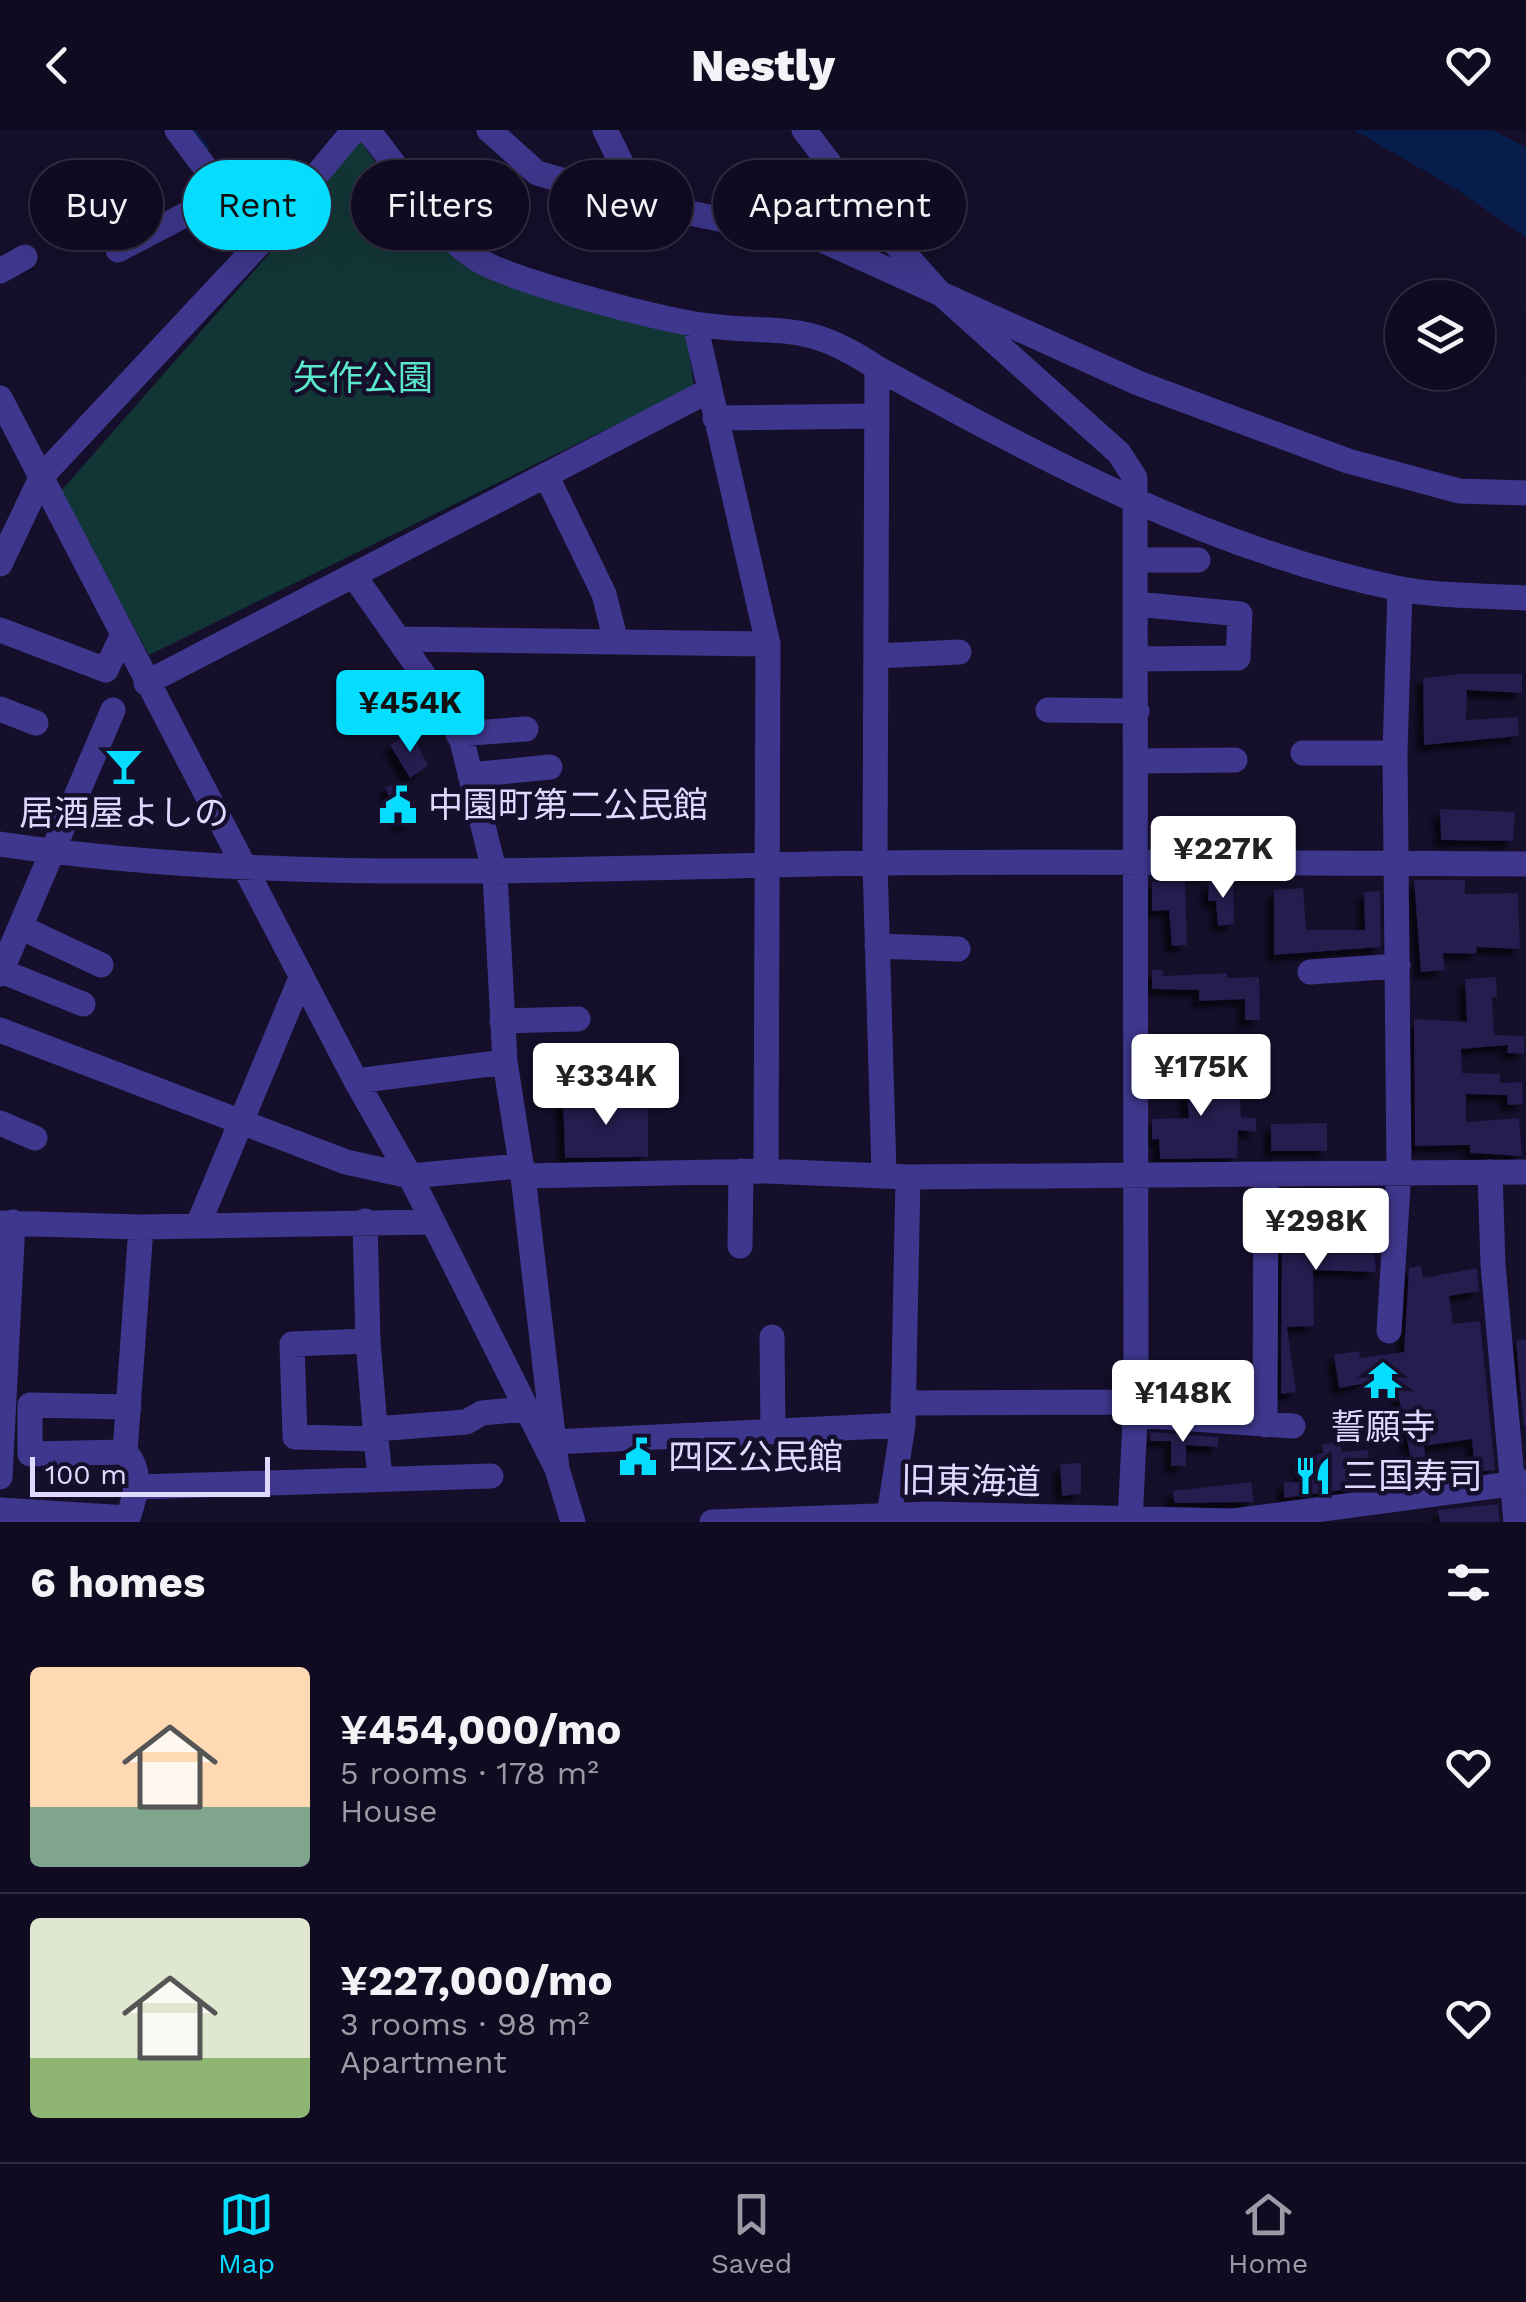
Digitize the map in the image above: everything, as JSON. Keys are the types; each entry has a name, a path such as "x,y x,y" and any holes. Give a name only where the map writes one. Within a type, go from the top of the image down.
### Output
{"street":[{"path":"177,130 200,160"},
{"path":"329,160 354,130"},
{"path":"367,130 419,203 476,259 536,282 696,324 776,327 821,335 876,368 1134,503 1291,562 1400,589 1526,598"},
{"path":"489,130 537,172 549,176"},
{"path":"605,130 620,160"},
{"path":"804,130 865,210 939,292 1119,453 1135,478 1136,1408 1130,1520"},
{"path":"693,214 822,240 1138,383 1348,462 1459,491 1526,493"},
{"path":"0,564 8,526 42,476 254,250"},
{"path":"0,272 24,258"},
{"path":"696,324 768,644 767,866 753,1171 740,1246"},
{"path":"876,368 877,946 896,1175 903,1414 889,1519"},
{"path":"146,683 708,391"},
{"path":"0,398 243,868 410,1176 429,1222 556,1469 573,1522"},
{"path":"715,418 876,416"},
{"path":"546,475 604,594 616,642"},
{"path":"1135,560 1198,560"},
{"path":"354,576 448,710 470,775 495,874 504,1062 521,1171 556,1469"},
{"path":"1389,1331 1400,1170 1395,753 1400,589"},
{"path":"1136,604 1240,614 1238,658 1136,659"},
{"path":"0,630 106,670 122,636"},
{"path":"399,639 768,644"},
{"path":"876,656 959,652"},
{"path":"0,708 36,723"},
{"path":"83,1004 1,972 113,710"},
{"path":"1048,710 1137,711"},
{"path":"458,734 526,729"},
{"path":"1303,753 1395,753"},
{"path":"1136,761 1236,760"},
{"path":"470,775 550,767"},
{"path":"0,844 243,868 495,874 875,863 1526,864"},
{"path":"20,927 101,965"},
{"path":"877,946 958,948"},
{"path":"1310,972 1398,966"},
{"path":"198,1225 301,978"},
{"path":"502,1021 578,1019"},
{"path":"0,1030 346,1162 410,1176 521,1171 1266,1176 1400,1170 1526,1172"},
{"path":"356,1081 504,1062"},
{"path":"0,1123 36,1138"},
{"path":"1490,1172 1493,1266 1520,1482 1516,1522"},
{"path":"1265,1425 1266,1176"},
{"path":"365,1221 368,1341 380,1477"},
{"path":"0,1477 7,1222 141,1227 429,1222"},
{"path":"0,1510 128,1520 138,1487 132,1460 126,1452 141,1227"},
{"path":"772,1337 773,1432"},
{"path":"368,1341 292,1344 295,1437 376,1434 466,1422 482,1413 526,1408"},
{"path":"126,1452 30,1454 30,1405 129,1407"},
{"path":"554,1442 773,1432 903,1414 1136,1408 1293,1426"},
{"path":"138,1487 491,1476"},
{"name":"旧東海道","path":"712,1522 1233,1521 1384,1511 1520,1482"}],"green space":[{"name":"矢作公園","path":"359,139 374,160 351,160 351,250 451,250 472,270 686,333 694,386 149,655 60,492 272,250 331,250 331,175"}],"water":[{"path":"1354,130 1492,130 1526,147 1526,237 1456,189"}],"building":[{"path":"1522,674 1522,693 1467,690 1466,720 1518,717 1519,736 1424,745 1423,678"},
{"path":"411,732 428,766 410,778 390,745"},
{"path":"398,783 413,822 400,825 385,787"},
{"path":"1440,809 1515,812 1513,841 1441,840"},
{"path":"1185,880 1187,945 1172,946 1169,910 1152,911 1152,882"},
{"path":"1414,880 1465,880 1465,894 1518,893 1520,949 1477,947 1476,954 1443,953 1445,970 1421,972"},
{"path":"1209,882 1233,882 1234,924 1218,926 1216,901 1208,901"},
{"path":"1303,888 1306,930 1365,930 1364,892 1380,891 1381,947 1274,955 1274,890"},
{"path":"1152,970 1163,970 1163,976 1227,973 1227,978 1259,977 1260,1020 1245,1020 1245,999 1199,1001 1199,990 1152,989"},
{"path":"1496,977 1497,997 1492,997 1494,1035 1525,1036 1524,1054 1507,1053 1508,1045 1461,1049 1462,1073 1500,1074 1500,1083 1522,1082 1523,1104 1508,1105 1507,1095 1466,1094 1466,1122 1519,1118 1522,1156 1470,1153 1470,1145 1415,1146 1414,1019 1467,1022 1465,979"},
{"path":"1179,1068 1180,1074 1201,1073 1202,1084 1239,1082 1241,1117 1256,1118 1256,1132 1238,1130 1237,1158 1160,1159 1159,1139 1152,1140 1152,1119 1189,1118 1186,1089 1152,1090 1152,1070"},
{"path":"648,1098 648,1157 565,1158 563,1100"},
{"path":"1327,1123 1327,1151 1271,1151 1271,1124"},
{"path":"1380,1189 1381,1200 1282,1205 1282,1190"},
{"path":"1372,1223 1376,1272 1313,1270 1314,1326 1287,1327 1296,1392 1281,1394 1282,1224"},
{"path":"1421,1266 1423,1278 1477,1268 1479,1291 1449,1296 1453,1324 1480,1321 1495,1470 1475,1472 1472,1439 1424,1446 1428,1479 1415,1480 1395,1378 1339,1388 1334,1355 1359,1351 1360,1358 1404,1352 1409,1268"},
{"path":"1526,1339 1526,1427 1524,1427 1516,1341"},
{"path":"1151,1432 1218,1437 1218,1447 1186,1445 1186,1466 1171,1466 1171,1441 1150,1441"},
{"path":"1339,1441 1342,1452 1368,1450 1371,1486 1284,1498 1284,1482 1302,1482 1298,1457 1323,1453 1322,1445"},
{"path":"1081,1463 1081,1494 1062,1496 1060,1464"},
{"path":"1251,1482 1254,1502 1174,1503 1173,1491"},
{"path":"1498,1504 1500,1522 1440,1522 1438,1510"}],"waterway":[{"path":"193,130 206,148"}],"place":[{"name":"居酒屋よしの","path":"124,766"},
{"name":"中園町第二公民館","path":"398,805"},
{"name":"誓願寺","path":"1383,1380"},
{"name":"四区公民館","path":"638,1457"},
{"name":"三国寿司","path":"1313,1476"}]}
